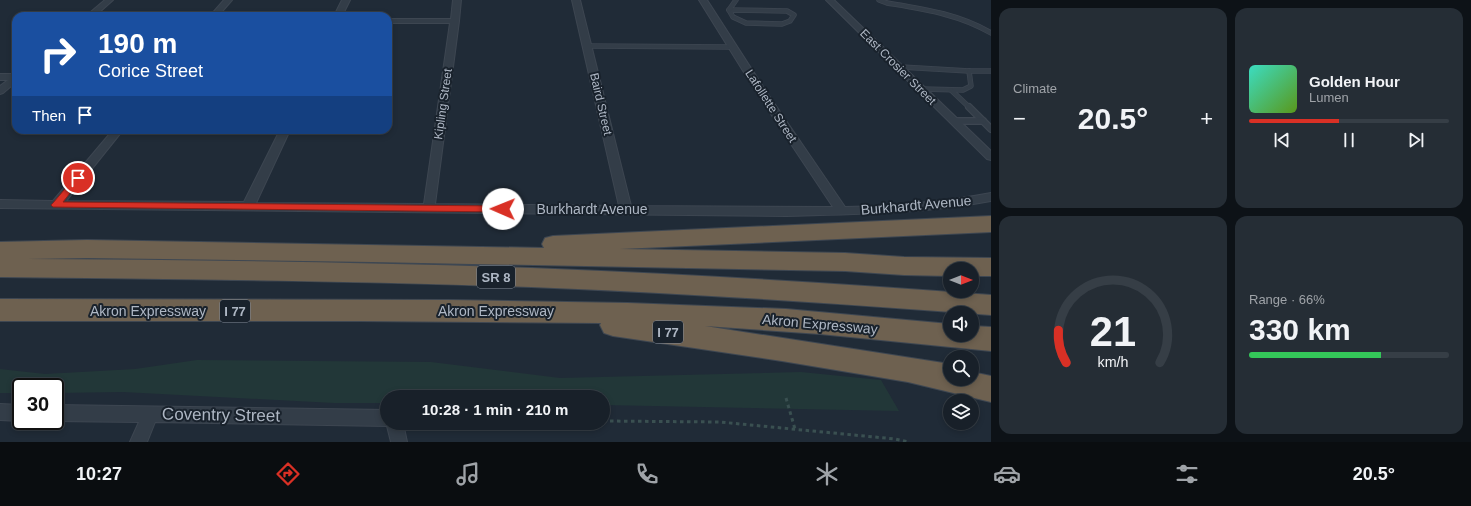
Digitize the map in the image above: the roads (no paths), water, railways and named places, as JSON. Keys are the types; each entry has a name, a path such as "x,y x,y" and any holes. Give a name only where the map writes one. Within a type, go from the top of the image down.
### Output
{"highway":[{"path":"457,255 554,244 991,224"},
{"path":"0,251 87,248 372,252 457,255 845,262 904,266 991,268"},
{"name":"SR 8","path":"0,268 230,270 513,277 738,287 991,305"},
{"name":"Akron Expressway","path":"0,310 470,311 720,316 842,324 991,340"},
{"name":"I 77","path":"470,311 588,322 692,336 864,362 943,376"},
{"path":"864,362 991,390"},
{"path":"979,383 991,385"}],"street":[{"path":"95,12 109,0"},
{"path":"218,12 228,0"},
{"path":"340,12 346,0"},
{"name":"Kipling Street","path":"429,208 457,0"},
{"name":"Baird Street","path":"576,0 626,209"},
{"name":"Lafollette Street","path":"703,0 732,47 841,210"},
{"name":"East Crosier Street","path":"830,0 991,157"},
{"path":"392,20 455,21"},
{"path":"0,77 12,77"},
{"path":"0,91 12,80"},
{"path":"56,205 115,134"},
{"path":"249,205 283,134"},
{"name":"Burkhardt Avenue","path":"0,204 249,205 786,212 894,209 940,205 991,197"},
{"path":"0,412 12,413"},
{"name":"Coventry Street","path":"64,413 380,418"},
{"path":"138,442 151,414"},
{"path":"396,430 399,442"}],"lane":[{"path":"729,10 736,0"},
{"path":"879,0 887,3 949,14 983,28 991,33"},
{"path":"729,10 787,11 794,15 790,21 782,24 746,24 733,16 729,10"},
{"path":"587,46 732,47"},
{"path":"901,68 991,71"},
{"path":"921,89 962,90 971,86 968,71"},
{"path":"951,90 991,129"},
{"path":"954,121 983,121"}]}
